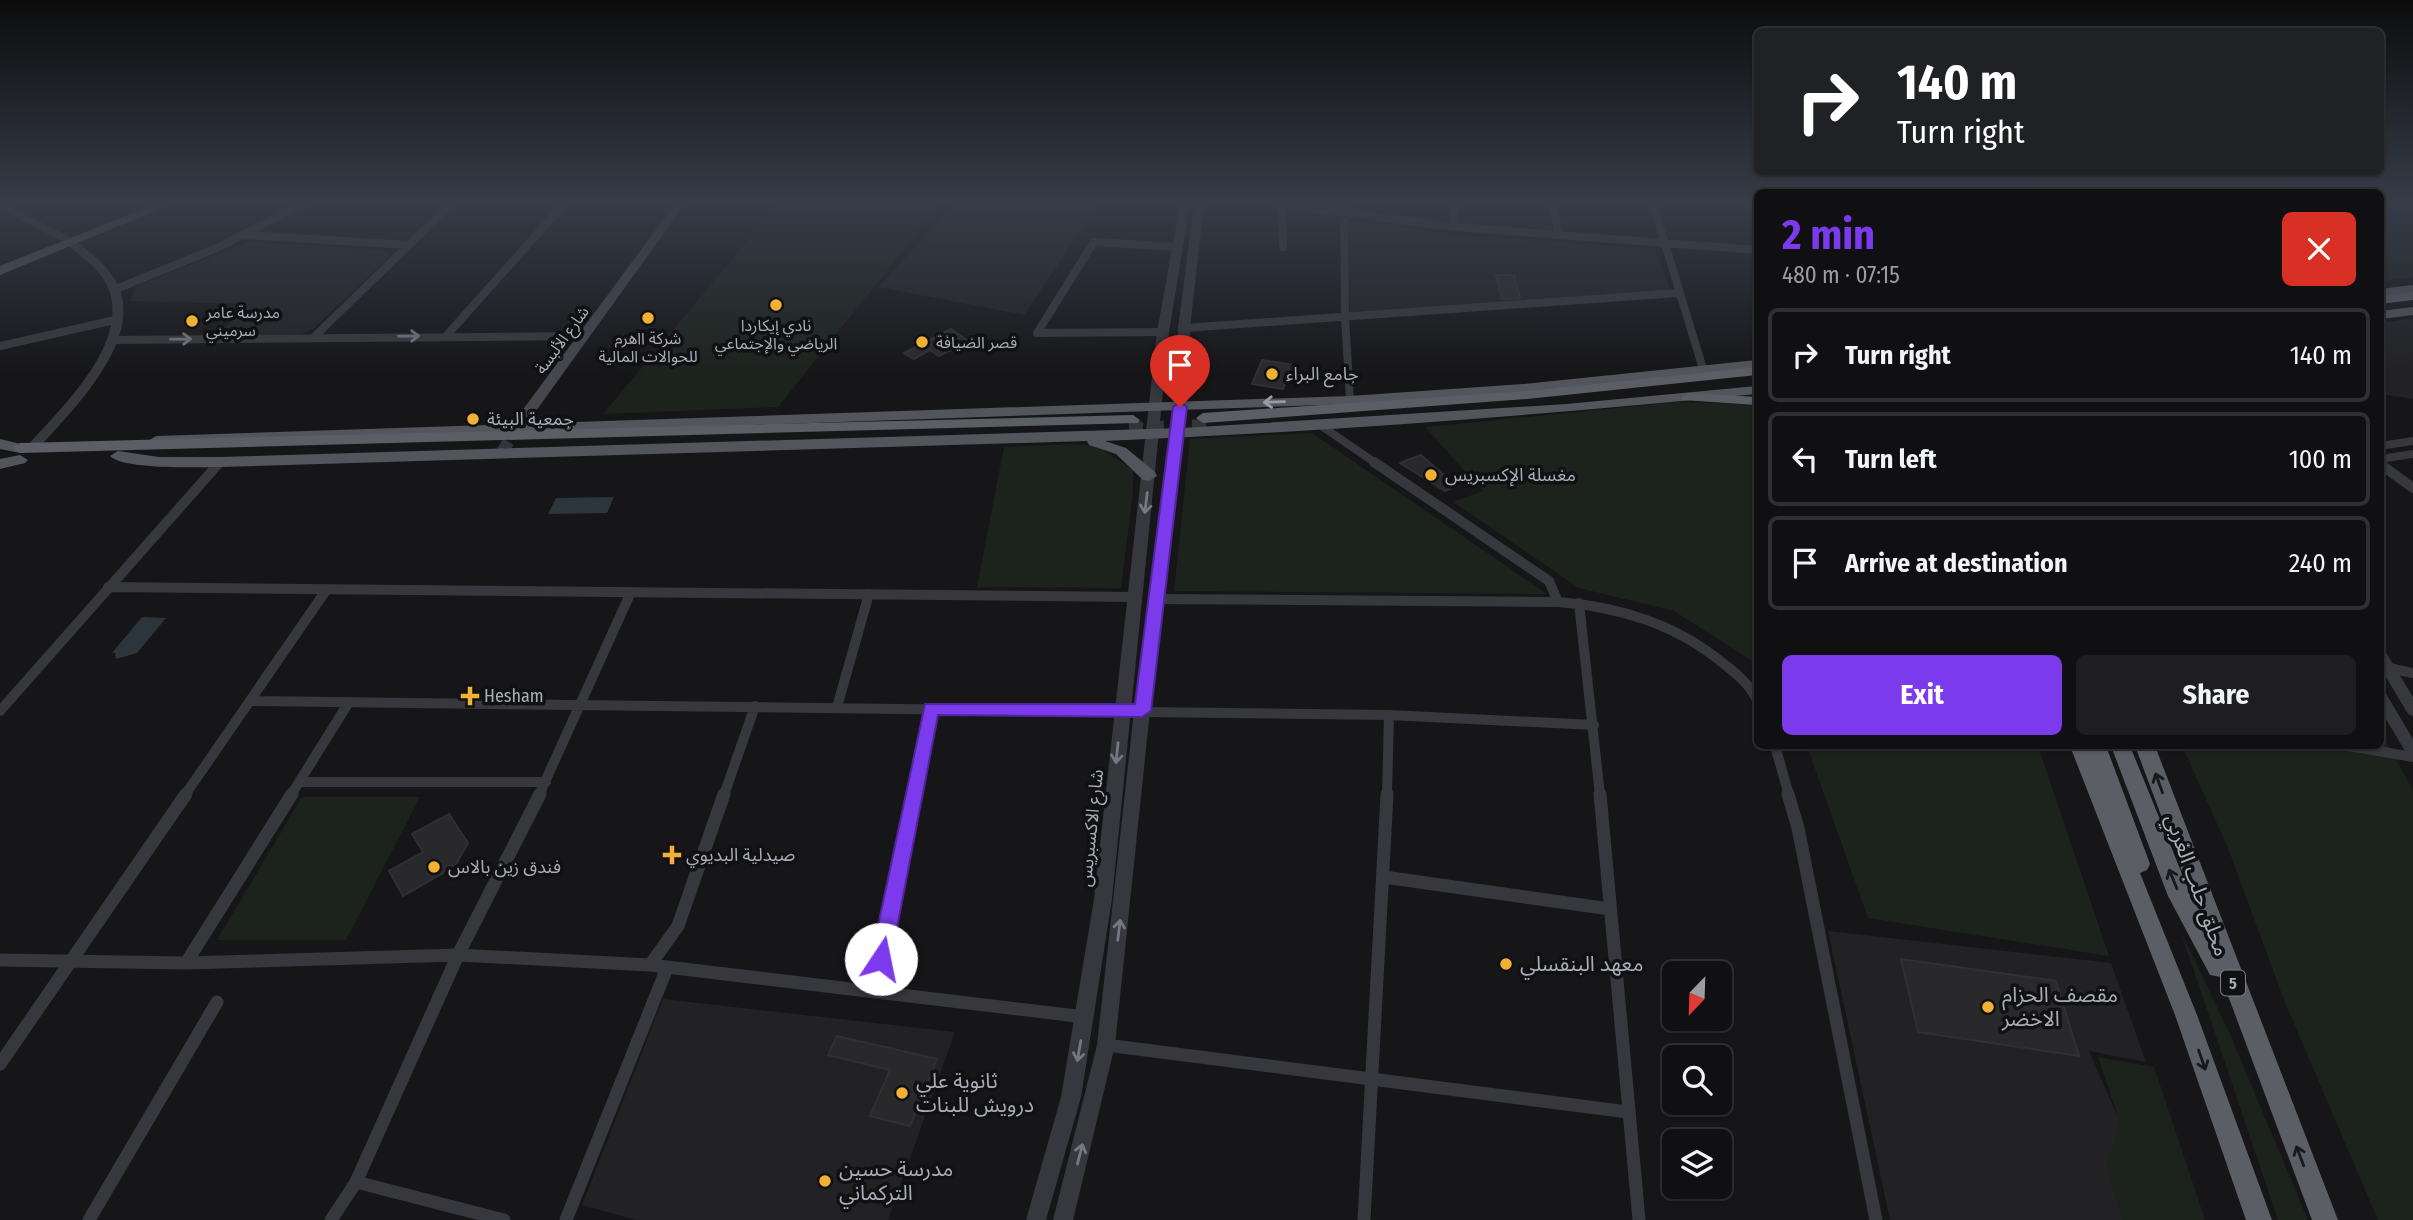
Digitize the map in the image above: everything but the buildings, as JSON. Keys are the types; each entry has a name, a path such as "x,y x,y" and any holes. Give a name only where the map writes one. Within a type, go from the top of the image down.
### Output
{"highway":[{"path":"2384,300 2413,296"},
{"path":"1529,400 1754,371"},
{"path":"1204,422 1529,400 1754,380"},
{"path":"1688,397 1754,401"},
{"path":"25,452 1131,424"},
{"path":"2081,749 2186,1015 2259,1220"},
{"path":"2097,749 2148,888 2186,1015"},
{"path":"2121,749 2179,896 2249,1027"},
{"name":"محلق حلب الغربي","path":"2146,749 2249,1027 2325,1220"}],"main road":[{"path":"0,271 23,261"},
{"name":"شارع الألبسة","path":"518,426 639,261"},
{"path":"2384,293 2413,289"},
{"path":"2384,312 2413,309"},
{"path":"122,451 159,462 1176,434 1320,425 1529,400 1703,369 1754,363"},
{"path":"122,451 166,439 1350,400 1688,397 1754,390"},
{"path":"1056,437 1114,447 1135,460 1149,476"},
{"path":"0,444 25,452"},
{"path":"0,449 25,452"},
{"path":"0,462 25,452"}],"street":[{"path":"25,452 86,387 113,340 118,319 116,289 107,271 97,261"},
{"path":"116,289 182,261"},
{"path":"314,337 393,261"},
{"path":"447,335 513,261"},
{"path":"1082,261 1037,333 1163,332"},
{"name":"شارع الاكسبريس","path":"1036,1220 1071,1097 1103,899 1163,332 1176,261"},
{"path":"1063,1220 1106,1045 1142,711 1180,407 1184,328 1192,261"},
{"path":"1344,261 1350,400"},
{"path":"1668,261 1703,369"},
{"path":"1184,328 1678,293"},
{"path":"0,346 118,319"},
{"path":"113,340 447,335 584,336"},
{"path":"1320,425 1549,581 1558,601"},
{"path":"2384,445 2413,441"},
{"path":"2384,460 2413,454"},
{"path":"0,711 220,461"},
{"path":"2384,464 2413,488"},
{"path":"108,587 1135,597"},
{"path":"0,1064 327,589"},
{"path":"331,1220 356,1182 458,955 546,782 631,592"},
{"path":"837,707 870,594"},
{"path":"1156,598 1558,601 1620,609 1671,627 1714,654 1754,693"},
{"path":"1579,603 1594,725 1639,1220"},
{"path":"2384,663 2413,673"},
{"path":"2384,665 2413,710"},
{"path":"250,701 1122,710 1389,715 1594,725"},
{"path":"186,963 349,702"},
{"path":"2384,702 2413,752"},
{"path":"650,965 678,926 755,706"},
{"path":"881,959 931,708"},
{"path":"1364,1220 1370,1077 1384,877 1389,715"},
{"path":"1776,749 1798,828 1876,1220"},
{"path":"2366,749 2413,757"},
{"path":"299,782 546,782"},
{"path":"1384,877 1610,909"},
{"path":"0,960 186,963 458,955 650,965 1085,1017"},
{"path":"566,1220 667,968"},
{"path":"89,1220 217,1002"},
{"path":"1106,1045 1628,1112"},
{"path":"356,1182 504,1220"}],"shaded area":[{"path":"200,261 385,261 314,329 301,334 218,336 246,304 130,301 136,286"},
{"name":"نادي إيكاردا الرياضي والإجتماعي","path":"731,261 895,261 778,407 603,414"},
{"path":"902,261 1061,261 1024,315 878,287"},
{"path":"1349,261 1660,261 1671,291 1350,313"},
{"path":"2384,261 2413,261 2413,277 2384,281"},
{"path":"2413,318 2413,399 2384,395 2384,322"},
{"path":"1677,402 1754,404 1754,662 1674,611 1579,588 1453,502 1483,491 1425,427"},
{"path":"1312,433 1547,594 1174,591 1190,439"},
{"path":"1070,444 1097,446 1133,470 1133,492 1121,588 977,587 1004,447"},
{"path":"614,497 607,513 548,514 556,498"},
{"path":"142,617 166,618 137,653 116,659 115,653 112,653"},
{"path":"2384,738 2413,790 2413,1220 2378,1220 2284,1000 2228,848 2183,749 2384,749"},
{"path":"1808,749 2039,749 2109,956 1868,918"},
{"path":"302,797 420,797 346,940 217,940"},
{"path":"1828,931 2111,963 2146,1062 2089,1051 2121,1124 2107,1165 2123,1220 1890,1220"},
{"path":"2181,932 2229,1032 2308,1220 2278,1220"},
{"path":"663,999 955,1032 888,1220 636,1220 582,1205"},
{"path":"2098,1057 2154,1067 2205,1220 2123,1220 2107,1165 2120,1123"}],"tunnel":[{"path":"502,452 518,426"},
{"path":"1129,429 1206,426"}],"place":[{"name":"نادي إيكاردا الرياضي والإجتماعي","path":"776,305"},
{"name":"شركة ااهرم للحوالات المالية","path":"648,318"},
{"name":"مدرسة عامر سرميني","path":"192,321"},
{"name":"قصر الضيافة","path":"922,342"},
{"name":"جامع البراء","path":"1272,374"},
{"name":"جمعية البيئة","path":"473,419"},
{"name":"مغسلة الإكسبريس","path":"1431,475"},
{"name":"Hesham","path":"470,696"},
{"name":"صيدلية البديوي","path":"672,855"},
{"name":"فندق زين بالاس","path":"434,867"},
{"name":"معهد البنقسلي","path":"1506,964"},
{"name":"مقصف الحزام الاخضر","path":"1988,1007"},
{"name":"ثانوية علي درويش للبنات","path":"902,1093"},
{"name":"مدرسة حسين التركماني","path":"825,1181"}],"route":[{"path":"881,959 931,708 1142,711 1180,407"}]}
